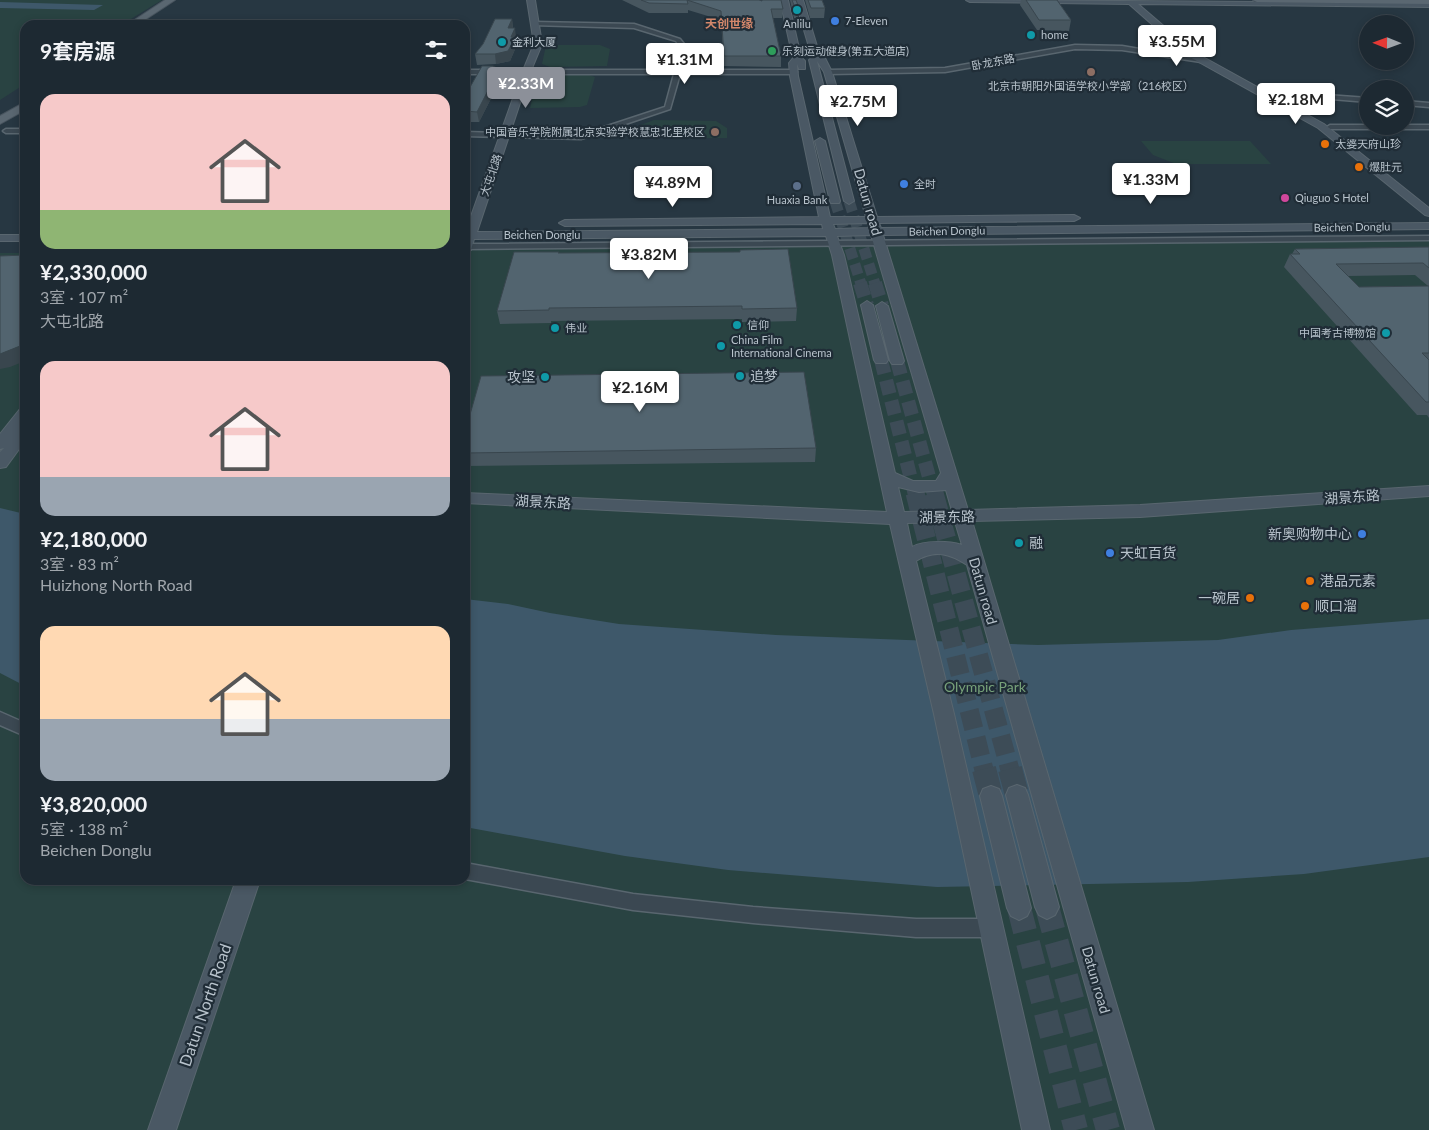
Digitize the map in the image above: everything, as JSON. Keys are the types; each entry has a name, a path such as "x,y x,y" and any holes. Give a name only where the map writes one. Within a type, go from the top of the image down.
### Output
{"main road":[{"path":"139,20 170,0"},
{"path":"153,20 183,0"},
{"path":"1257,0 1429,3"},
{"path":"0,109 20,96"},
{"path":"3,126 20,110"}],"street":[{"name":"大屯北路","path":"470,228 538,44 531,0"},
{"path":"784,0 797,58 801,61 805,80"},
{"name":"Datun road","path":"799,0 816,58 814,60 816,72 849,201"},
{"path":"970,0 1429,3"},
{"path":"1135,1 1191,54 1321,126 1429,213"},
{"path":"1135,1 1200,53 1330,127 1429,206"},
{"path":"470,134 581,137 668,108 677,72 680,42 634,26 534,24"},
{"name":"卧龙东路","path":"828,72 945,70 976,66 1068,47 1112,48 1201,60"},
{"name":"卧龙东路","path":"1157,54 1191,54"},
{"path":"797,58 793,63 794,72 822,210 830,232 926,637 1036,1130"},
{"name":"Datun road","path":"816,58 822,60 828,72 963,520 1140,1130"},
{"path":"470,72 794,72"},
{"path":"1270,93 1359,99"},
{"path":"1414,104 1429,105"},
{"path":"3,126 20,130"},
{"path":"817,126 834,201"},
{"path":"1330,127 1429,127"},
{"name":"Beichen Donglu","path":"470,236 830,232 1429,218"},
{"name":"Beichen Donglu","path":"548,223 830,232"},
{"name":"Beichen Donglu","path":"470,234 490,224"},
{"name":"Beichen Donglu","path":"876,231 1429,226"},
{"path":"0,229 20,229"},
{"name":"Beichen Donglu","path":"876,231 1429,238"},
{"path":"0,238 20,238"},
{"path":"867,306 881,360"},
{"path":"882,306 897,361"},
{"path":"0,463 12,443 20,424"},
{"path":"888,476 905,486 924,487 940,486 949,473"},
{"name":"湖景东路","path":"963,520 1140,511 1429,491"},
{"name":"湖景东路","path":"470,498 898,521"},
{"name":"湖景东路","path":"470,507 649,516 898,521 1148,520 1429,501"},
{"path":"907,558 922,549 955,549 975,562"},
{"path":"0,718 20,728"},
{"path":"1017,795 1047,907"},
{"path":"991,796 1020,908"},
{"path":"470,872 633,902 753,915 916,928 989,918"},
{"name":"Datun North Road","path":"162,1130 246,885"}],"green space":[{"path":"0,0 162,0 129,20 20,20 20,87 0,100"},
{"path":"546,45 600,45 610,49 607,66 550,67 542,64"},
{"path":"545,74 589,75 595,77 587,105 580,107 530,108 537,77"},
{"path":"654,120 716,121 727,128 727,138 637,138 638,126"},
{"path":"1141,141 1250,141 1271,164 1176,164 1153,155"},
{"name":"Olympic Park","path":"1429,239 1429,1130 0,1130 0,253 20,253 20,885 470,885 470,249"}],"water":[{"path":"0,2 103,5 94,10 0,8"},
{"path":"0,508 20,513 20,683 0,673"},
{"path":"470,600 508,604 619,624 776,635 1038,645 1218,640 1291,630 1429,619 1429,857 1304,874 1188,882 937,887 728,870 625,856 470,828"}],"building":[{"path":"641,0 687,0 688,4 649,3"},
{"path":"687,0 781,0 783,9 771,9 781,56 724,56 721,11"},
{"path":"792,0 796,0 799,8 795,8"},
{"path":"808,0 822,0 825,8 811,8"},
{"path":"1026,0 1057,0 1071,20 1039,20"},
{"path":"495,19 512,19 508,28 515,28 511,37 515,38 508,51 495,54 475,54 483,44"},
{"path":"482,66 493,66 499,69 477,112 470,111 470,87"},
{"name":"中国考古博物馆","path":"1429,247 1429,268 1423,263 1336,264 1359,287 1429,286 1429,353 1422,353 1429,360 1429,402 1426,402 1290,254 1300,254 1295,249"},
{"path":"788,249 797,308 742,309 742,306 549,308 549,310 497,311 514,252 740,252 740,250"},
{"path":"20,255 20,346 0,354 0,256"},
{"path":"804,372 816,448 470,453 470,414 481,376"}],"tunnel":[{"path":"835,201 861,284"},
{"path":"849,201 875,284"},
{"path":"860,283 867,305"},
{"path":"875,283 882,306"},
{"path":"881,360 915,495"},
{"path":"897,361 934,495"},
{"path":"915,493 984,770"},
{"path":"934,493 1010,770"},
{"path":"984,769 991,796"},
{"path":"1010,769 1017,795"},
{"path":"1047,907 1108,1130"},
{"path":"1019,908 1076,1130"}],"place":[{"name":"Anlilu","path":"797,10"},
{"name":"7-Eleven","path":"835,21"},
{"name":"home","path":"1031,35"},
{"name":"金利大厦","path":"502,42"},
{"name":"乐刻运动健身(第五大道店)","path":"772,51"},
{"name":"北京市朝阳外国语学校小学部（216校区）","path":"1091,72"},
{"name":"中国音乐学院附属北京实验学校慧忠北里校区","path":"715,132"},
{"name":"太婆天府山珍","path":"1325,144"},
{"name":"爆肚元","path":"1359,167"},
{"name":"全时","path":"904,184"},
{"name":"Huaxia Bank","path":"797,186"},
{"name":"Qiuguo S Hotel","path":"1285,198"},
{"name":"信仰","path":"737,325"},
{"name":"伟业","path":"555,328"},
{"name":"中国考古博物馆","path":"1386,333"},
{"name":"China Film International Cinema","path":"721,346"},
{"name":"追梦","path":"740,376"},
{"name":"攻坚","path":"545,377"},
{"name":"新奥购物中心","path":"1362,534"},
{"name":"融","path":"1019,543"},
{"name":"天虹百货","path":"1110,553"},
{"name":"港品元素","path":"1310,581"},
{"name":"一碗居","path":"1250,598"},
{"name":"顺口溜","path":"1305,606"}],"district":[{"name":"天创世缘","path":"729,24"}]}
